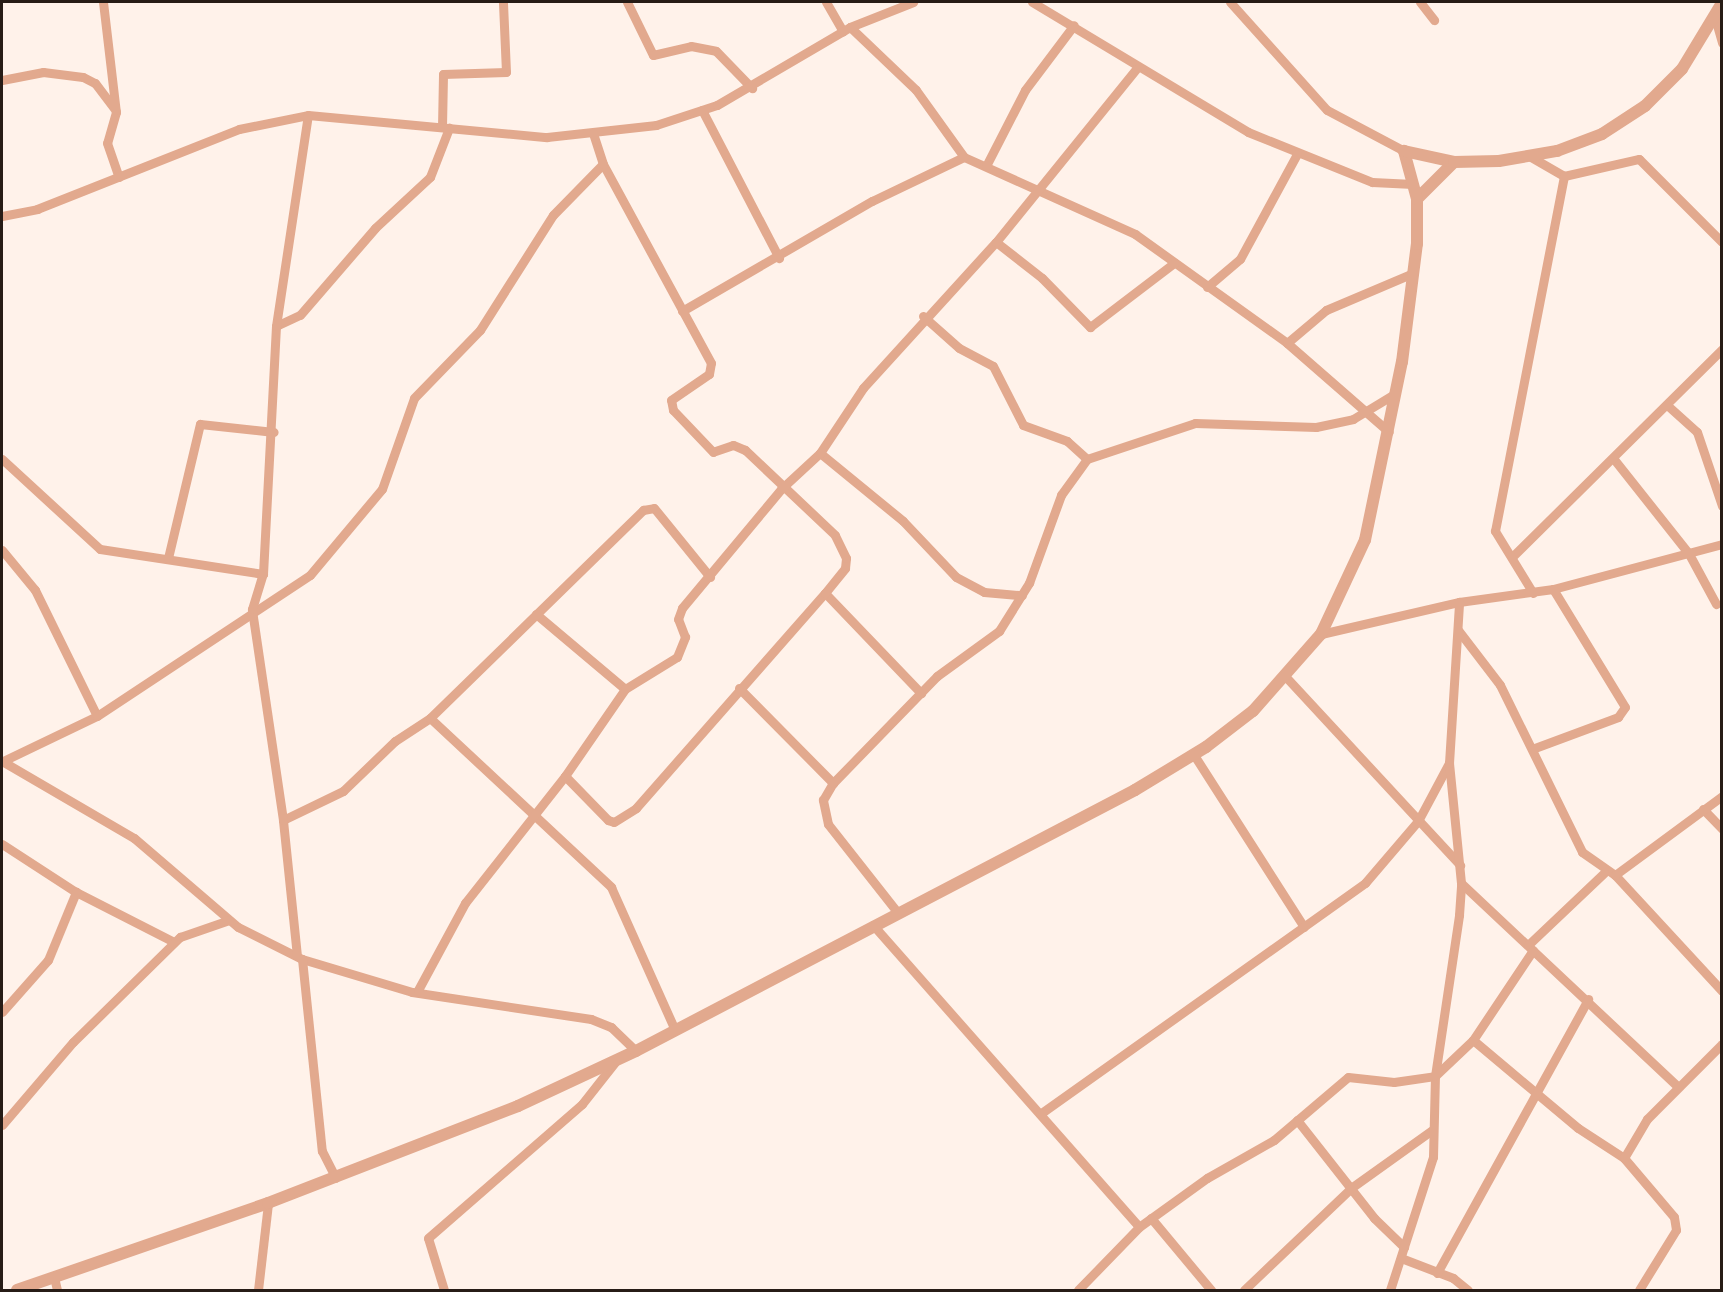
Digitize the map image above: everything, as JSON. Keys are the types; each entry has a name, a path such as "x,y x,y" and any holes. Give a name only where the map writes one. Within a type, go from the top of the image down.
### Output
{"street":[{"path":"104,2 117,112 107,143 119,177"},
{"path":"276,326 300,315 375,228 430,177 446,128 443,74 506,72 503,2"},
{"path":"627,2 653,55 691,46 716,51 752,88"},
{"path":"826,2 847,29 916,90 964,157 1119,226 1287,344 1365,408 1389,432"},
{"path":"2,216 37,209 119,177 132,167 239,129 308,115 547,137 593,134 656,125 702,110 752,88 847,29 914,2"},
{"path":"1032,2 1074,25 1136,69 1297,154 1372,182 1413,184"},
{"path":"1230,2 1327,110 1404,151 1454,162 1531,157 1579,144 1645,105 1682,69 1722,3"},
{"path":"1420,2 1434,20"},
{"path":"1714,18 1722,44"},
{"path":"986,166 1026,90 1074,25"},
{"path":"418,990 465,903 565,776 625,689 677,657 685,637 680,614 781,489 820,453 863,388 923,316 996,242 1136,69"},
{"path":"2,80 43,72 83,77 95,83 117,112"},
{"path":"702,110 779,258"},
{"path":"308,115 276,326 274,432 263,574 252,609 283,820 322,1151 336,1178"},
{"path":"565,776 608,820 622,818 845,568 840,544 781,489 739,445 713,452 674,410 671,400 712,369 603,164 593,134"},
{"path":"16,1290 268,1203 460,1131 636,1051 1194,755 1253,711 1321,634 1365,540 1389,432 1413,273 1418,199 1404,151"},
{"path":"1207,287 1240,259 1297,154"},
{"path":"682,311 779,258 872,201 964,157"},
{"path":"1531,157 1564,176 1639,159 1722,242"},
{"path":"1418,199 1454,162"},
{"path":"2,761 98,716 252,609 299,586 373,502 414,398 480,330 553,215 603,164"},
{"path":"1533,592 1514,555 1495,531 1564,176"},
{"path":"996,242 1042,278 1090,327 1174,263"},
{"path":"1287,344 1326,310 1413,273"},
{"path":"923,316 959,348 993,366 1023,425 1067,441 1087,459"},
{"path":"1514,555 1722,349"},
{"path":"898,913 828,824 823,800 832,783 921,693 999,631 1022,595 1061,495 1087,459 1195,423 1316,427 1353,419 1365,408 1396,393"},
{"path":"1667,405 1702,442 1722,506"},
{"path":"168,558 200,424 274,432"},
{"path":"820,453 903,521 956,577 984,592 1022,595"},
{"path":"1613,458 1689,554 1716,604"},
{"path":"2,459 90,544 263,574"},
{"path":"283,820 343,791 395,741 430,718 649,507 710,577"},
{"path":"1321,634 1459,602 1553,589 1722,544"},
{"path":"2,550 35,590 98,716"},
{"path":"1532,749 1618,717 1625,707 1553,589"},
{"path":"825,593 921,693"},
{"path":"1390,1290 1427,1181 1435,1076 1461,882 1449,763 1459,602"},
{"path":"536,614 625,689"},
{"path":"1458,630 1500,685 1582,852 1604,873 1615,875 1722,991"},
{"path":"1285,676 1460,865"},
{"path":"739,688 832,783"},
{"path":"430,718 502,790 535,814 620,900 644,969 675,1030"},
{"path":"1194,755 1304,927"},
{"path":"2,761 134,838 229,920 299,957 353,978 591,1019 611,1027 636,1051"},
{"path":"1040,1114 1365,883 1418,821 1449,763"},
{"path":"1615,875 1722,796"},
{"path":"1703,809 1722,829"},
{"path":"2,844 76,892 174,942"},
{"path":"1078,1290 1139,1227 1297,1120 1348,1077 1394,1082 1435,1076 1473,1040 1530,948 1604,873"},
{"path":"1461,882 1588,999 1677,1086"},
{"path":"2,1012 48,960 76,892"},
{"path":"2,1125 73,1042 174,942 189,930 229,920"},
{"path":"873,925 1139,1227"},
{"path":"1437,1273 1534,1089 1588,999"},
{"path":"1473,1040 1578,1128 1624,1158 1677,1223 1639,1290"},
{"path":"1624,1158 1647,1119 1677,1086 1722,1044"},
{"path":"444,1290 428,1238 582,1104 616,1060"},
{"path":"1297,1120 1351,1188 1404,1247"},
{"path":"1244,1290 1351,1188 1432,1130"},
{"path":"258,1290 268,1203"},
{"path":"1151,1218 1211,1290"},
{"path":"1401,1258 1437,1273 1468,1290"},
{"path":"54,1277 57,1290"}]}
